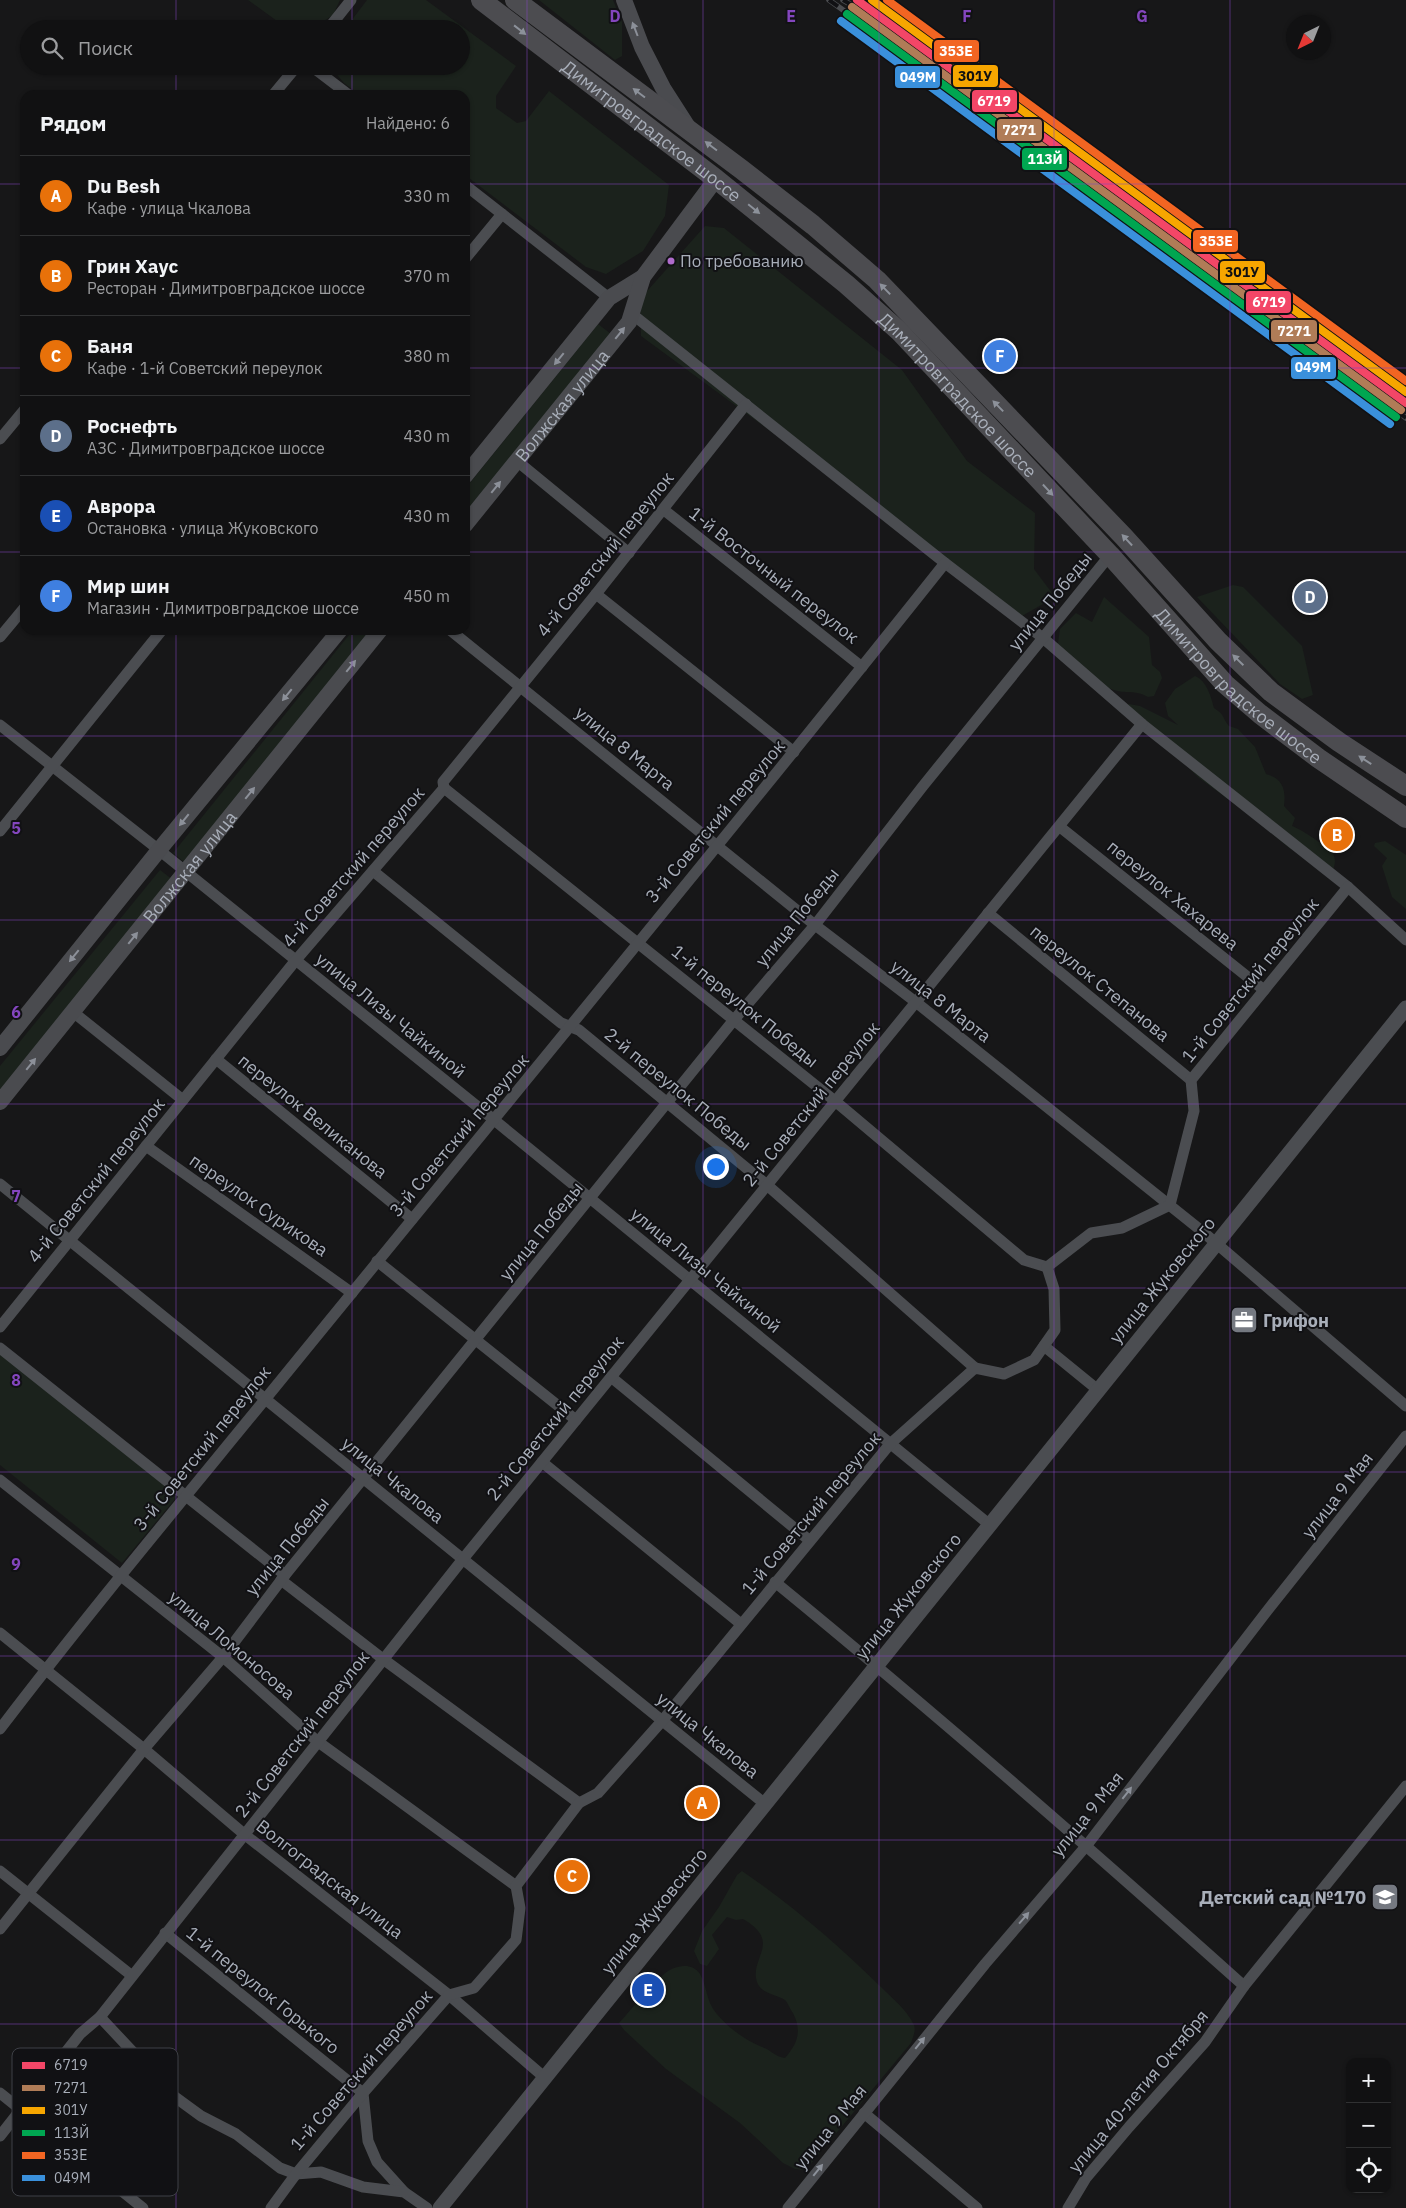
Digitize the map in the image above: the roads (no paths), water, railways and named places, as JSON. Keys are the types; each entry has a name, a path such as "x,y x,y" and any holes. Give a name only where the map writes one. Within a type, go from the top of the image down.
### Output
{"highway":[{"name":"Димитровградское шоссе","path":"481,0 716,179 846,284 898,331 1110,555 1225,684 1243,701 1318,758 1406,818"},
{"name":"Димитровградское шоссе","path":"515,0 729,160 813,226 877,280 1124,537 1218,641 1271,692 1339,742 1406,786"},
{"name":"Волжская улица","path":"716,179 729,160"}],"main road":[{"path":"624,0 642,47 663,88 692,133"},
{"name":"Волжская улица","path":"470,519 629,322 643,277 716,179"},
{"name":"Волжская улица","path":"470,470 609,298 643,277"},
{"name":"Волжская улица","path":"0,1048 159,850 336,635"},
{"name":"Волжская улица","path":"0,1102 376,635"}],"street":[{"path":"335,20 351,0"},
{"path":"277,90 289,75"},
{"path":"323,75 342,90"},
{"path":"470,189 609,298"},
{"path":"470,253 502,214"},
{"path":"632,314 945,563 1043,638 1142,724 1348,887 1406,940"},
{"name":"4-й Советский переулок","path":"0,1327 296,960 444,788 443,782 664,510 746,404"},
{"path":"0,439 20,415"},
{"path":"517,461 629,553"},
{"name":"1-й Восточный переулок","path":"664,510 862,667"},
{"name":"улица Победы","path":"0,1929 144,1749 222,1657 282,1578 667,1102 814,924 1110,555"},
{"name":"3-й Советский переулок","path":"0,1729 45,1669 121,1575 493,1119 570,1028 637,942 794,752 945,563"},
{"path":"596,594 794,752"},
{"path":"0,637 20,612"},
{"path":"0,831 158,635"},
{"name":"улица 8 Марта","path":"456,635 814,924 917,1003 1170,1205 1406,1406"},
{"name":"2-й Советский переулок","path":"69,2048 80,2034 100,2017 463,1560 1142,724"},
{"name":"улица Лизы Чайкиной","path":"0,725 159,850 493,1119 990,1525"},
{"name":"1-й переулок Победы","path":"444,788 835,1101 1024,1260 1047,1268"},
{"name":"переулок Хахарева","path":"1060,827 1264,990"},
{"name":"2-й переулок Победы","path":"373,871 561,1023 579,1030 667,1102 767,1185 975,1368"},
{"name":"1-й Советский переулок","path":"1170,1205 1194,1111 1191,1080 1348,887"},
{"name":"переулок Степанова","path":"988,913 1191,1080"},
{"name":"улица Жуковского","path":"440,2208 1406,1008"},
{"path":"73,1012 183,1100"},
{"name":"переулок Великанова","path":"216,1059 412,1219"},
{"name":"переулок Сурикова","path":"146,1146 352,1293"},
{"name":"улица Чкалова","path":"0,1184 764,1804"},
{"path":"975,1368 1004,1374 1034,1360 1056,1330 1054,1289 1047,1268 1090,1233 1122,1228 1170,1205"},
{"path":"377,1261 576,1420"},
{"path":"1044,1346 1098,1390"},
{"path":"0,1348 383,1660 578,1803"},
{"name":"1-й Советский переулок","path":"271,2208 296,2174 363,2093 449,1995 474,1988 516,1940 520,1908 516,1886 578,1803 598,1793 662,1721 809,1540 890,1444 975,1368"},
{"path":"611,1377 809,1540"},
{"name":"улица 9 Мая","path":"788,2208 985,1964 1087,1845 1267,1611 1406,1436"},
{"path":"542,1462 741,1624"},
{"name":"улица Ломоносова","path":"0,1480 222,1657 318,1741 516,1886"},
{"path":"775,1582 876,1665 1087,1845 1244,1986"},
{"name":"Волгоградская улица","path":"0,1633 144,1749 244,1834 449,1995 544,2077"},
{"name":"улица 40-летия Октября","path":"1068,2208 1086,2178 1205,2042 1244,1986 1406,1786"},
{"path":"0,1871 132,1975"},
{"name":"1-й переулок Горького","path":"165,1933 363,2093"},
{"path":"100,2017 128,2048"},
{"path":"363,2093 368,2141 377,2162 404,2192 427,2208"},
{"path":"0,2094 12,2104"},
{"path":"178,2099 201,2116 236,2134 280,2168 296,2174 320,2172 363,2187 404,2192"},
{"path":"864,2112 977,2208"},
{"name":"2-й Советский переулок","path":"0,2136 12,2120"},
{"path":"128,2196 143,2208"}],"railway":[{"path":"829,0 1092,187 1406,418"},
{"path":"843,0 913,40"}],"place":[{"name":"По требованию","path":"671,261"},
{"name":"Мир шин","path":"1000,356"},
{"name":"Роснефть","path":"1310,597"},
{"name":"Грин Хаус","path":"1337,835"},
{"name":"Грифон","path":"1244,1320"},
{"name":"Du Besh","path":"702,1803"},
{"name":"Баня","path":"572,1876"},
{"name":"Детский сад №170","path":"1385,1897"},
{"name":"Аврора","path":"648,1990"}]}
